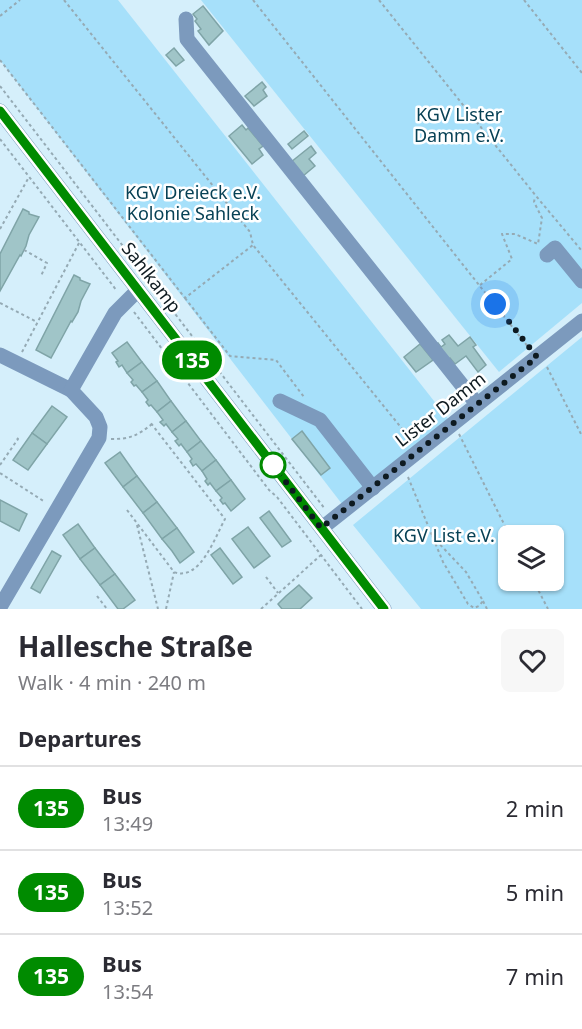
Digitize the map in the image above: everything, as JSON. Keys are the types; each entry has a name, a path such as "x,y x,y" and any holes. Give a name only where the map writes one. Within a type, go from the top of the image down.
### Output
{"street":[{"path":"186,20 187,39 477,404"},
{"name":"Sahlkamp","path":"0,111 138,290 327,524 384,609"},
{"path":"547,255 555,248 582,281"},
{"path":"71,390 115,313 138,290"},
{"name":"Lister Damm","path":"327,524 582,321"},
{"path":"0,355 71,390 96,417 100,427 99,438 0,607"},
{"path":"280,401 320,420 373,488"}],"path":[{"path":"0,16 20,0"},
{"path":"64,0 250,232 253,245 419,450"},
{"path":"253,0 539,356 582,436"},
{"path":"379,0 582,251"},
{"path":"524,0 582,73"},
{"path":"0,60 185,298 253,245"},
{"path":"0,86 327,524"},
{"path":"0,139 362,609"},
{"path":"0,229 29,177"},
{"path":"480,285 512,259 502,234 515,234 538,244 542,218 534,202 536,196"},
{"path":"16,363 79,243"},
{"path":"24,250 47,263 41,276"},
{"path":"0,303 37,322"},
{"path":"99,438 130,438 139,434 151,423 225,519 201,562 190,572 180,574 174,572 127,510"},
{"path":"453,424 504,525"},
{"path":"0,465 18,439 16,437"},
{"path":"403,463 442,562 468,604 474,608 480,606 483,601"},
{"path":"0,473 57,510"},
{"path":"136,522 158,609"},
{"path":"431,535 466,572 487,609"},
{"path":"261,609 321,555"},
{"path":"166,609 174,572"},
{"path":"266,577 278,593"},
{"path":"539,591 548,609"},
{"path":"97,596 107,609"}],"green space":[{"name":"KGV Dreieck e.V. Kolonie Sahleck","path":"0,0 118,0 449,420 342,504 0,60"},
{"name":"KGV Lister Damm e.V.","path":"201,0 582,0 582,303 499,372"},
{"name":"KGV List e.V.","path":"582,337 582,609 421,609 353,525"}],"building":[{"path":"203,6 223,31 209,45 198,31 201,29 193,14"},
{"path":"174,48 184,60 176,66 166,55"},
{"path":"262,82 266,87 263,90 267,96 254,106 245,96"},
{"path":"242,125 246,130 248,128 263,146 259,149 263,155 252,164 229,136"},
{"path":"304,131 308,136 292,149 288,144"},
{"path":"311,146 316,153 309,159 315,166 303,176 291,162"},
{"path":"23,209 39,217 21,256 0,291 0,254"},
{"path":"74,275 90,284 78,312 51,358 36,350"},
{"path":"449,335 458,346 470,337 476,345 473,347 486,365 478,372 466,356 455,364 450,358 446,361 435,345 438,343 441,347 445,344 442,340"},
{"path":"127,342 142,362 127,373 122,365 119,367 112,353"},
{"path":"420,344 433,360 416,372 404,357"},
{"path":"142,362 157,381 142,392 136,385 134,386 131,382 133,380 127,373"},
{"path":"157,381 171,401 157,412 146,402 148,400 142,392"},
{"path":"171,401 186,421 172,432 166,424 164,426 160,422 163,420 157,412"},
{"path":"52,406 67,417 47,444 32,433"},
{"path":"186,421 201,441 187,452 181,444 179,446 175,441 178,439 172,432"},
{"path":"302,431 330,468 321,475 292,439"},
{"path":"32,433 47,444 28,470 13,460"},
{"path":"201,441 216,460 202,471 196,464 193,466 190,461 192,459 187,452"},
{"path":"120,452 137,476 123,487 105,463"},
{"path":"216,460 231,480 216,491 210,483 208,485 205,481 207,479 202,471"},
{"path":"137,476 157,502 143,513 123,487"},
{"path":"231,480 245,499 231,511 220,500 222,498 216,491"},
{"path":"0,500 27,514 19,531 0,521"},
{"path":"157,502 177,528 162,539 143,513"},
{"path":"269,511 291,541 282,547 260,518"},
{"path":"78,524 95,548 80,559 63,535"},
{"path":"248,527 270,556 254,568 232,539"},
{"path":"177,528 194,552 180,563 162,539"},
{"path":"95,548 115,574 100,585 80,559"},
{"path":"220,548 242,577 233,584 211,555"},
{"path":"52,551 61,556 40,593 31,588"},
{"path":"115,574 135,600 123,609 118,609 100,585"},
{"path":"299,585 312,598 300,609 282,609 278,604"}],"bus line":[{"name":"135","path":"0,111 384,609"}],"route":[{"path":"273,465 321,528 537,357 495,304"}]}
